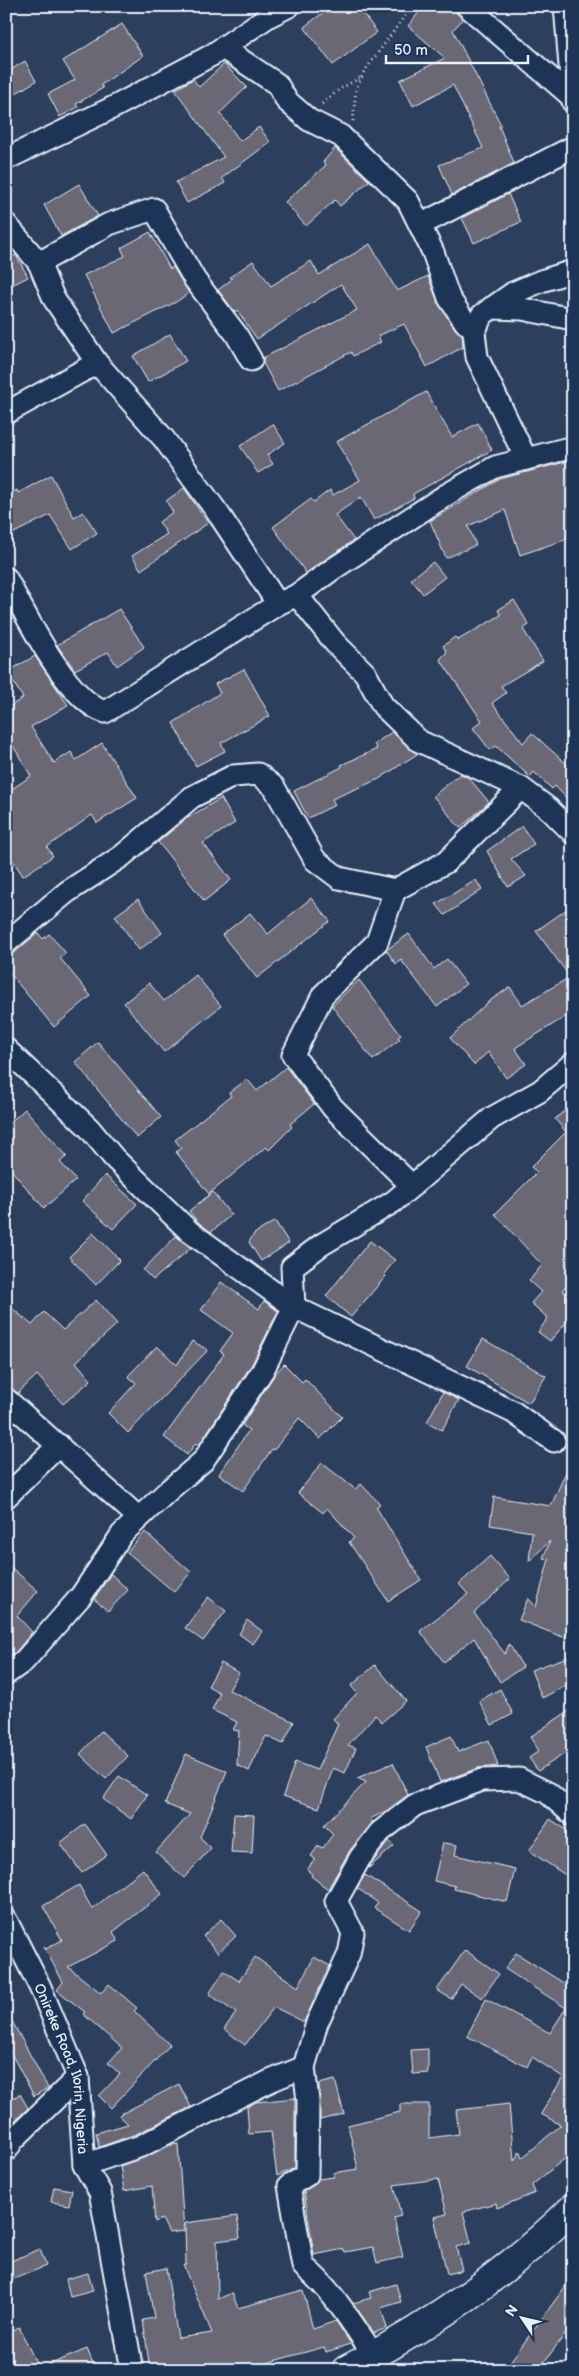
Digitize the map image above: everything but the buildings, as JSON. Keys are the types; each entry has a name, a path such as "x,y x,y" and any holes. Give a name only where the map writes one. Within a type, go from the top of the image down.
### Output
{"highway":[{"path":"346,2370 448,2310 491,2280 573,2208"}],"street":[{"path":"6,159 114,107 223,48 269,16 289,6"},
{"path":"467,6 572,99"},
{"path":"568,9 572,99"},
{"path":"223,48 277,84 287,101 309,120 341,136 408,202 433,252 449,298 466,323 477,326"},
{"path":"420,225 573,147"},
{"path":"39,263 109,224 154,209 195,280 236,334 251,360"},
{"path":"6,224 39,263 54,299 97,364 164,439 220,516 278,604"},
{"path":"526,459 477,357 474,332 482,315 513,293 541,281 573,271"},
{"path":"491,308 522,309 573,318"},
{"path":"6,413 97,364"},
{"path":"6,578 46,654 85,701 95,709 105,712 278,604 297,595 333,569 446,495 495,467 573,447"},
{"path":"297,595 335,642 365,673 383,706 419,741 521,788 549,810 573,833"},
{"path":"6,943 67,892 122,856 192,797 233,776 258,774 274,787 315,860 339,878 394,890 446,862 521,788"},
{"path":"394,890 377,942 323,995 293,1054 332,1108 412,1186"},
{"path":"6,1049 89,1128 114,1158 190,1232 294,1307 513,1412 554,1441"},
{"path":"6,1674 24,1661 81,1596 122,1534 203,1461 263,1370 294,1307 292,1266 321,1245 393,1202 492,1118 540,1090 573,1063"},
{"path":"6,1399 139,1518"},
{"path":"6,1497 59,1445"},
{"path":"374,2355 335,2300 316,2277 303,2266 289,2186 307,2175 308,2101 304,2067 317,2023 349,1954 353,1933 336,1901 360,1858 380,1832 415,1805 482,1780 519,1779 548,1793 573,1815"},
{"name":"Onireke Road, Ilorin, Nigeria","path":"6,1920 40,1987 78,2077 84,2165 100,2192 132,2370"},
{"path":"84,2165 141,2146 270,2081 304,2067"},
{"path":"6,2151 13,2140 78,2077"}],"path":[{"path":"347,141 354,118 356,88 361,77 412,6"},
{"path":"309,120 325,101 361,77"}]}
